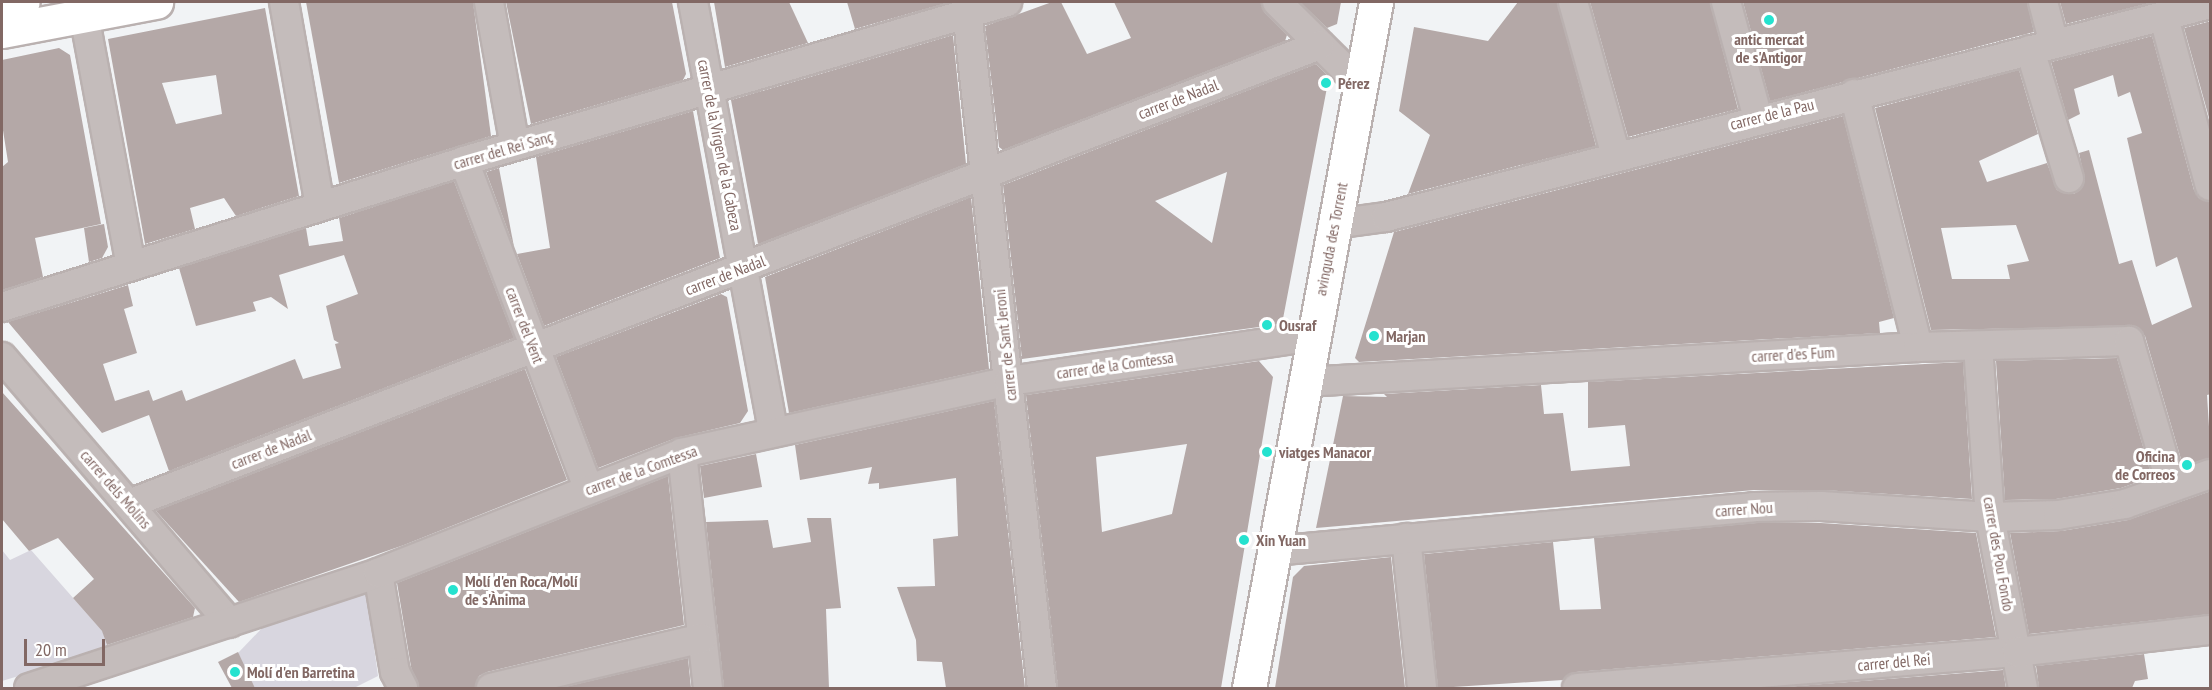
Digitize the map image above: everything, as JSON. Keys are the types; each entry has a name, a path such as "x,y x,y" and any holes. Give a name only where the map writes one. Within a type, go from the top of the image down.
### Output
{"main road":[{"path":"2,6 23,2"},
{"path":"2,31 156,2"},
{"name":"avinguda des Torrent","path":"1250,688 1304,382 1376,2"}],"street":[{"path":"284,2 320,206"},
{"path":"489,2 515,146"},
{"name":"carrer de la Virgen de la Cabeza","path":"693,2 773,431"},
{"name":"carrer del Rei Sanç","path":"2,307 464,161 710,90 966,8 1007,2"},
{"path":"1277,2 1360,84"},
{"path":"1573,2 1616,156"},
{"path":"1726,2 1758,118"},
{"path":"2043,2 2042,47 2069,178"},
{"name":"carrer de la Pau","path":"1334,224 1386,217 1758,118 2164,18 2211,4"},
{"name":"carrer de Sant Jeroni","path":"966,8 1042,688"},
{"path":"84,15 131,266"},
{"path":"2164,18 2211,186"},
{"name":"carrer de Nadal","path":"129,504 743,268 985,172 1320,45"},
{"path":"1854,94 1918,347"},
{"name":"carrer del Vent","path":"464,161 588,488"},
{"name":"carrer de la Comtessa","path":"29,688 378,573 588,488 682,453 773,431 1009,381 1313,336"},
{"name":"carrer d'es Fum","path":"1304,382 1918,347 2130,341 2172,487"},
{"name":"carrer des Pou Fondo","path":"1978,346 1990,517 2023,688"},
{"name":"carrer dels Molins","path":"2,357 230,623"},
{"path":"682,453 708,688"},
{"name":"carrer Nou","path":"1273,551 1754,507 1821,506 1990,517 2058,515 2125,504 2211,474"},
{"path":"1406,538 1422,688"},
{"path":"378,573 395,672 403,688"},
{"name":"carrer del Rei","path":"1577,688 2017,652 2211,630"},
{"path":"491,688 702,638"}],"shaded area":[{"path":"2,550 10,560 31,550 103,632 108,649 2,681"},
{"path":"356,590 367,596 378,676 354,688 255,688 238,653 264,626"}],"building":[{"path":"306,2 473,2 491,136 339,183"},
{"path":"506,2 672,2 686,74 683,80 531,124"},
{"path":"714,2 789,2 808,43 725,67"},
{"path":"847,2 950,2 855,29"},
{"path":"1052,2 1061,2 1087,54 1131,38 1114,2 1261,2 1265,13 1287,35 1285,41 1003,150 999,147 985,26"},
{"path":"1300,2 1341,2 1337,24 1327,28"},
{"path":"1518,2 1557,2 1596,146 1408,194 1430,135 1399,111 1414,27 1488,41"},
{"path":"1590,2 1710,2 1738,109 1628,137"},
{"path":"1743,2 2027,2 2034,32 1770,101"},
{"path":"2060,2 2154,2 2066,24"},
{"path":"265,8 299,196 236,216 224,198 190,208 195,229 145,244 108,39","holes":["216,75 222,114 176,124 162,83"]},
{"path":"2211,21 2211,125 2184,28"},
{"path":"953,35 966,164 758,244 731,100"},
{"path":"2152,36 2194,190 2199,198 2211,202 2211,394 2207,395 2211,458 2183,466 2145,336 2136,326 1931,330 1875,108 2019,70 2038,134 1979,161 1987,182 2047,163 2057,190 2074,194 2085,181 2079,153 2089,150 2119,264 2132,260 2152,325 2192,307 2177,257 2156,267 2127,138 2142,133 2130,92 2118,97 2113,75 2074,89 2080,114 2068,120 2051,62","holes":["2016,225 2029,261 2007,265 2010,279 1952,279 1941,228"]},
{"path":"59,48 70,55 101,224 35,238 43,277 2,290 2,167 8,162 2,124 2,60"},
{"path":"1316,64 1329,77 1282,324 1022,359 1003,185","holes":["1227,172 1212,243 1155,201"]},
{"path":"693,111 720,258 544,326 517,254 550,248 536,157"},
{"path":"1843,116 1894,318 1879,322 1880,333 1359,362 1355,358 1394,232"},
{"path":"499,168 514,247 486,172"},
{"path":"454,181 514,338 169,471 149,415 102,433 8,322 128,285 133,306 124,309 137,353 103,364 115,401 149,390 153,401 182,390 186,401 295,359 303,379 341,368 335,344 339,343 334,340 326,306 358,294 344,255 279,275 288,309 271,297 253,302 256,311 196,326 179,268 306,228 309,246 343,241 339,218"},
{"path":"971,197 989,369 789,413 765,277"},
{"path":"104,224 108,247 102,258 89,262 84,228"},
{"path":"721,294 727,297 748,411 740,423 676,438 598,468 556,357"},
{"path":"2117,358 2152,477 2121,488 2056,499 2005,500 1996,361"},
{"path":"1259,361 1273,377 1221,688 1058,688 1026,395","holes":["1187,444 1172,514 1102,532 1096,457"]},
{"path":"1963,362 1972,499 1822,490 1754,490 1316,528 1343,396 1387,397 1384,394 1541,385 1544,414 1563,413 1571,471 1630,466 1625,425 1588,428 1588,382"},
{"path":"525,369 567,480 404,545 239,602 156,511"},
{"path":"2,392 195,608 193,617 107,645 102,631 73,598 94,579 58,538 29,551 2,519"},
{"path":"994,401 1025,688 946,688 942,662 917,661 916,640 897,587 935,586 933,539 958,536 956,478 879,489 879,483 868,484 872,467 800,480 795,445"},
{"path":"756,454 762,487 704,498 700,466"},
{"path":"668,476 684,625 487,672 479,676 475,688 419,688 411,667 397,583"},
{"path":"2211,491 2211,614 2029,634 2010,533 2061,531 2128,520"},
{"path":"807,518 831,518 841,608 826,609 829,688 724,688 706,522 768,520 773,548 811,542"},
{"path":"1755,523 1821,523 1976,533 1996,637 1576,672 1563,680 1438,688 1424,554 1553,542 1560,610 1601,609 1594,538"},
{"path":"1391,557 1405,688 1275,688 1293,577 1304,566"},
{"name":"Molí d'en Barretina","path":"238,652 255,688 232,688 218,662"},
{"path":"2144,654 2148,679 2135,681 2132,688 2039,688 2036,666"},
{"path":"688,658 691,688 560,688"},
{"path":"2003,670 2006,688 1773,688"}],"place":[{"name":"antic mercat de s'Antigor","path":"1769,20"},
{"name":"Pérez","path":"1326,83"},
{"name":"Ousraf","path":"1267,325"},
{"name":"Marjan","path":"1374,336"},
{"name":"viatges Manacor","path":"1267,452"},
{"name":"Oficina de Correos","path":"2187,465"},
{"name":"Xin Yuan","path":"1244,540"},
{"name":"Molí d'en Roca/Molí de s'Ànima","path":"453,590"},
{"name":"Molí d'en Barretina","path":"235,672"}]}
